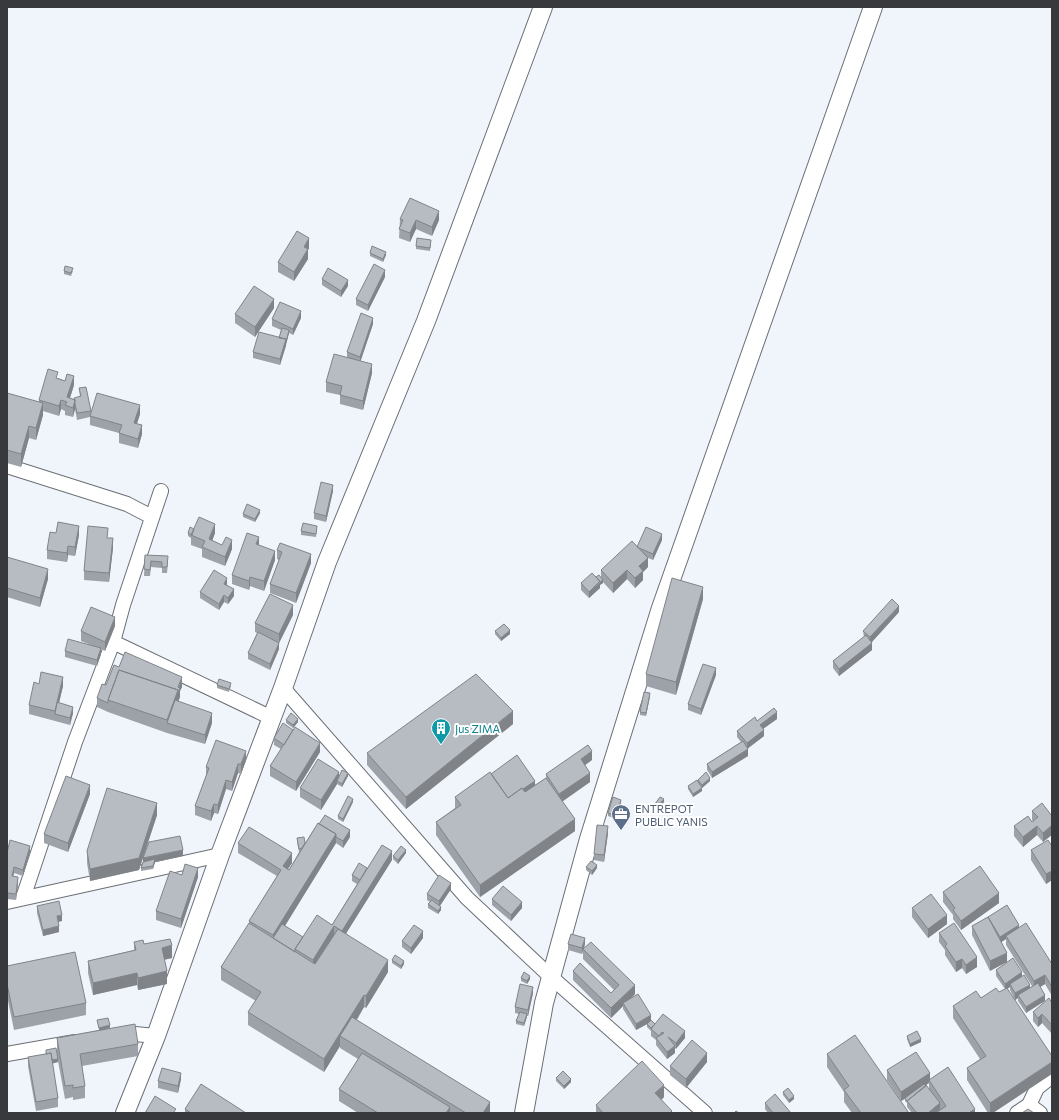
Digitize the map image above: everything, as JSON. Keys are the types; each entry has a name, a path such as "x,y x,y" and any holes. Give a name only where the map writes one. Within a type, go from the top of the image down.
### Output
{"main road":[{"path":"125,1113 156,1036 220,855 272,718 328,562 426,320 543,7"},
{"path":"524,1113 544,1003 551,977 589,839 661,608 873,7"}],"street":[{"path":"7,466 127,504 152,517"},
{"path":"23,898 75,742 113,642 123,605 161,491"},
{"path":"113,642 272,718"},
{"path":"283,688 467,898 551,977 704,1113"},
{"path":"7,902 220,855"},
{"path":"108,1037 135,1034 156,1036"},
{"path":"7,1054 87,1040"},
{"path":"1017,1113 1034,1109 1037,1088 1052,1076"}],"building":[{"path":"410,198 439,211 432,227 416,220 410,233 399,229 403,220 400,219"},
{"path":"297,231 309,238 304,247 308,249 294,272 278,262"},
{"path":"417,238 431,240 430,248 416,246"},
{"path":"372,246 386,252 383,259 370,253"},
{"path":"374,264 385,270 368,305 356,299"},
{"path":"65,266 73,268 71,273 64,271"},
{"path":"328,268 348,280 341,291 322,279"},
{"path":"254,286 274,299 255,327 235,314"},
{"path":"280,302 301,311 293,329 272,319"},
{"path":"361,313 373,318 360,357 347,352"},
{"path":"282,328 289,330 286,342 286,339 279,338"},
{"path":"259,332 286,339 280,359 253,352"},
{"path":"334,354 372,364 363,401 340,395 342,386 326,382"},
{"path":"48,369 58,372 56,378 65,381 67,374 74,376 67,397 75,400 73,408 65,405 67,402 61,400 59,406 39,400"},
{"path":"86,387 91,411 77,413 74,398 81,396 79,388"},
{"path":"7,393 43,403 36,428 29,426 21,454 7,450"},
{"path":"97,393 140,405 134,423 142,425 138,439 119,433 122,425 90,416"},
{"path":"321,482 333,485 326,516 314,513"},
{"path":"247,504 260,510 255,519 243,514"},
{"path":"199,517 215,524 209,539 222,545 226,537 232,540 225,557 202,547 205,541 191,535"},
{"path":"58,522 79,526 75,547 68,546 67,553 47,550 50,532 56,533"},
{"path":"303,523 317,526 316,534 301,531"},
{"path":"88,526 108,528 107,538 113,538 109,573 84,571"},
{"path":"190,527 194,529 192,535 188,533"},
{"path":"646,527 662,534 653,554 637,547"},
{"path":"247,533 259,537 256,544 275,551 264,581 250,577 249,581 232,575"},
{"path":"632,541 648,558 639,566 643,571 635,578 627,570 613,583 601,570"},
{"path":"280,543 311,554 296,593 270,584 282,552 277,550"},
{"path":"145,555 168,556 167,567 162,567 162,562 151,561 150,570 144,569"},
{"path":"7,557 48,569 40,598 7,588"},
{"path":"214,570 227,578 224,584 234,589 228,598 224,595 219,604 200,592"},
{"path":"592,573 600,581 589,592 581,583"},
{"path":"599,575 603,580 600,582 596,577"},
{"path":"672,578 703,587 676,682 646,674"},
{"path":"270,594 293,605 279,634 255,623"},
{"path":"892,599 899,606 870,637 863,631"},
{"path":"91,607 115,617 105,642 81,631"},
{"path":"504,624 510,630 501,638 495,631"},
{"path":"258,632 279,643 270,664 248,653"},
{"path":"866,635 872,643 839,669 833,661"},
{"path":"68,639 101,648 97,660 65,651"},
{"path":"125,652 182,677 178,687 180,688 178,693 178,690 119,670 108,703 97,698 102,684 106,685 114,665 119,667"},
{"path":"703,664 716,668 701,709 688,704"},
{"path":"119,670 178,690 167,720 108,700"},
{"path":"41,672 63,677 55,711 29,705 34,682 39,684"},
{"name":"Jus ZIMA","path":"476,674 513,711 406,797 367,753"},
{"path":"219,679 231,683 229,689 217,685"},
{"path":"644,692 650,693 646,713 640,712"},
{"path":"175,700 212,713 205,735 167,723"},
{"path":"57,702 73,707 70,718 55,714"},
{"path":"774,708 777,712 760,725 764,730 747,743 737,731 755,717 757,721"},
{"path":"291,713 298,719 293,725 286,720"},
{"path":"283,723 293,730 284,745 274,738"},
{"path":"295,727 320,743 296,782 270,766"},
{"path":"216,740 246,751 241,764 238,764 232,782 226,780 218,805 214,804 211,811 195,806 209,768 206,767"},
{"path":"743,741 748,749 712,772 707,764"},
{"path":"588,745 592,751 581,759 590,773 559,794 546,774"},
{"path":"517,755 535,781 508,798 491,774"},
{"path":"318,759 339,772 321,800 300,788"},
{"path":"342,770 348,773 342,784 337,781"},
{"path":"490,772 508,798 522,788 525,792 546,778 575,819 480,885 436,822 461,805 455,797"},
{"path":"706,772 710,778 702,785 698,780"},
{"path":"66,776 90,785 68,843 44,834"},
{"path":"697,780 702,788 693,794 688,786"},
{"path":"107,788 157,803 139,858 90,869 87,851"},
{"path":"348,796 353,799 343,819 338,816"},
{"path":"613,797 621,800 616,816 608,813"},
{"path":"660,797 664,799 658,806 655,804"},
{"path":"1042,803 1052,816 1052,825 1043,833 1037,826 1023,837 1014,826 1028,816 1032,822 1038,817 1032,811"},
{"path":"325,815 350,830 343,841 336,837 336,834 319,824"},
{"path":"318,823 336,834 273,935 249,921 281,870 238,843 249,827 292,853 283,866 289,870"},
{"path":"597,825 608,826 604,855 594,854"},
{"path":"180,836 183,850 143,858 149,842"},
{"path":"304,837 305,843 302,848 299,849 297,838"},
{"path":"10,840 30,846 23,870 14,867 12,876 18,877 16,894 7,893 7,853"},
{"path":"1048,840 1052,846 1052,871 1046,874 1031,850"},
{"path":"382,845 392,851 342,931 334,926 313,960 295,949 317,915 332,925"},
{"path":"401,846 406,850 398,860 393,856"},
{"path":"155,859 153,866 141,868 143,862"},
{"path":"591,861 597,865 592,871 586,867"},
{"path":"359,863 367,868 360,880 352,875"},
{"path":"185,864 198,868 181,919 156,911 170,871 182,875"},
{"path":"980,866 999,893 961,921 953,910 955,908 943,892"},
{"path":"439,875 451,883 439,901 427,894"},
{"path":"503,886 522,902 511,915 492,899"},
{"path":"931,894 947,915 928,929 912,908"},
{"path":"432,900 441,907 438,911 428,904"},
{"path":"59,901 62,915 57,916 59,926 43,930 37,906"},
{"path":"1007,905 1019,925 1000,937 988,917"},
{"path":"988,917 1007,953 990,961 972,926"},
{"path":"249,923 315,964 338,929 388,960 324,1059 248,1012 261,992 221,967"},
{"path":"954,923 977,957 966,965 962,959 956,962 945,946 947,944 939,933"},
{"path":"1026,923 1052,964 1052,987 1045,975 1034,981 1006,936"},
{"path":"282,924 303,937 295,949 295,952 273,938"},
{"path":"414,925 423,931 411,948 402,941"},
{"path":"571,934 585,938 582,948 568,944"},
{"path":"170,939 172,945 162,948 167,971 138,978 137,973 93,983 88,961 136,950 134,942 143,940 144,944"},
{"path":"591,942 635,985 611,1008 573,971 580,963 611,993 619,985 583,949"},
{"path":"75,952 86,1003 14,1017 7,984 7,966"},
{"path":"395,955 404,961 401,966 392,960"},
{"path":"1013,958 1022,972 1005,984 996,970"},
{"path":"524,972 530,976 527,981 521,978"},
{"path":"1024,975 1030,985 1015,993 1010,984"},
{"path":"1038,983 1045,995 1026,1007 1018,995"},
{"path":"520,984 533,987 528,1010 515,1007"},
{"path":"996,988 999,992 1007,988 1052,1056 1052,1062 990,1103 967,1068 986,1056 953,1006 976,991 981,998"},
{"path":"638,994 651,1015 636,1024 623,1003"},
{"path":"1049,998 1052,1003 1052,1025 1042,1014 1038,1018 1033,1012"},
{"path":"520,1012 527,1014 524,1023 516,1021"},
{"path":"663,1014 685,1031 676,1043 668,1037 675,1046 667,1052 656,1038 664,1033 662,1032 659,1036 651,1029"},
{"path":"352,1017 490,1102 483,1113 466,1113 340,1036"},
{"path":"108,1018 110,1025 99,1028 97,1020"},
{"path":"651,1020 655,1024 651,1028 647,1024"},
{"path":"135,1024 138,1044 80,1054 85,1086 73,1088 73,1085 65,1086 57,1038"},
{"path":"917,1031 921,1039 910,1044 907,1036"},
{"path":"855,1035 909,1113 861,1113 844,1090 849,1086 827,1054"},
{"path":"692,1040 707,1053 686,1079 670,1066"},
{"path":"56,1048 58,1059 52,1060 51,1053 46,1054 46,1050"},
{"path":"916,1052 930,1073 901,1092 887,1070"},
{"path":"51,1053 58,1098 36,1102 28,1057"},
{"path":"362,1053 450,1107 446,1113 378,1113 339,1089"},
{"path":"642,1061 664,1085 655,1093 672,1111 670,1113 603,1113 596,1105"},
{"path":"948,1067 975,1109 970,1113 936,1113 946,1106 929,1080"},
{"path":"162,1068 181,1073 178,1086 158,1081"},
{"path":"563,1071 571,1079 564,1086 556,1078"},
{"path":"201,1084 246,1113 191,1113 185,1109"},
{"path":"924,1084 926,1086 907,1101 905,1098"},
{"path":"926,1085 940,1103 928,1113 917,1113 907,1101"},
{"path":"788,1088 794,1096 789,1100 783,1092"},
{"path":"775,1094 791,1113 773,1113 765,1103"},
{"path":"155,1096 176,1109 173,1113 145,1113"},
{"path":"1028,1109 1034,1113 1022,1113"}],"place":[{"name":"Jus ZIMA","path":"441,745"},
{"name":"ENTREPOT PUBLIC YANIS","path":"621,831"}]}
